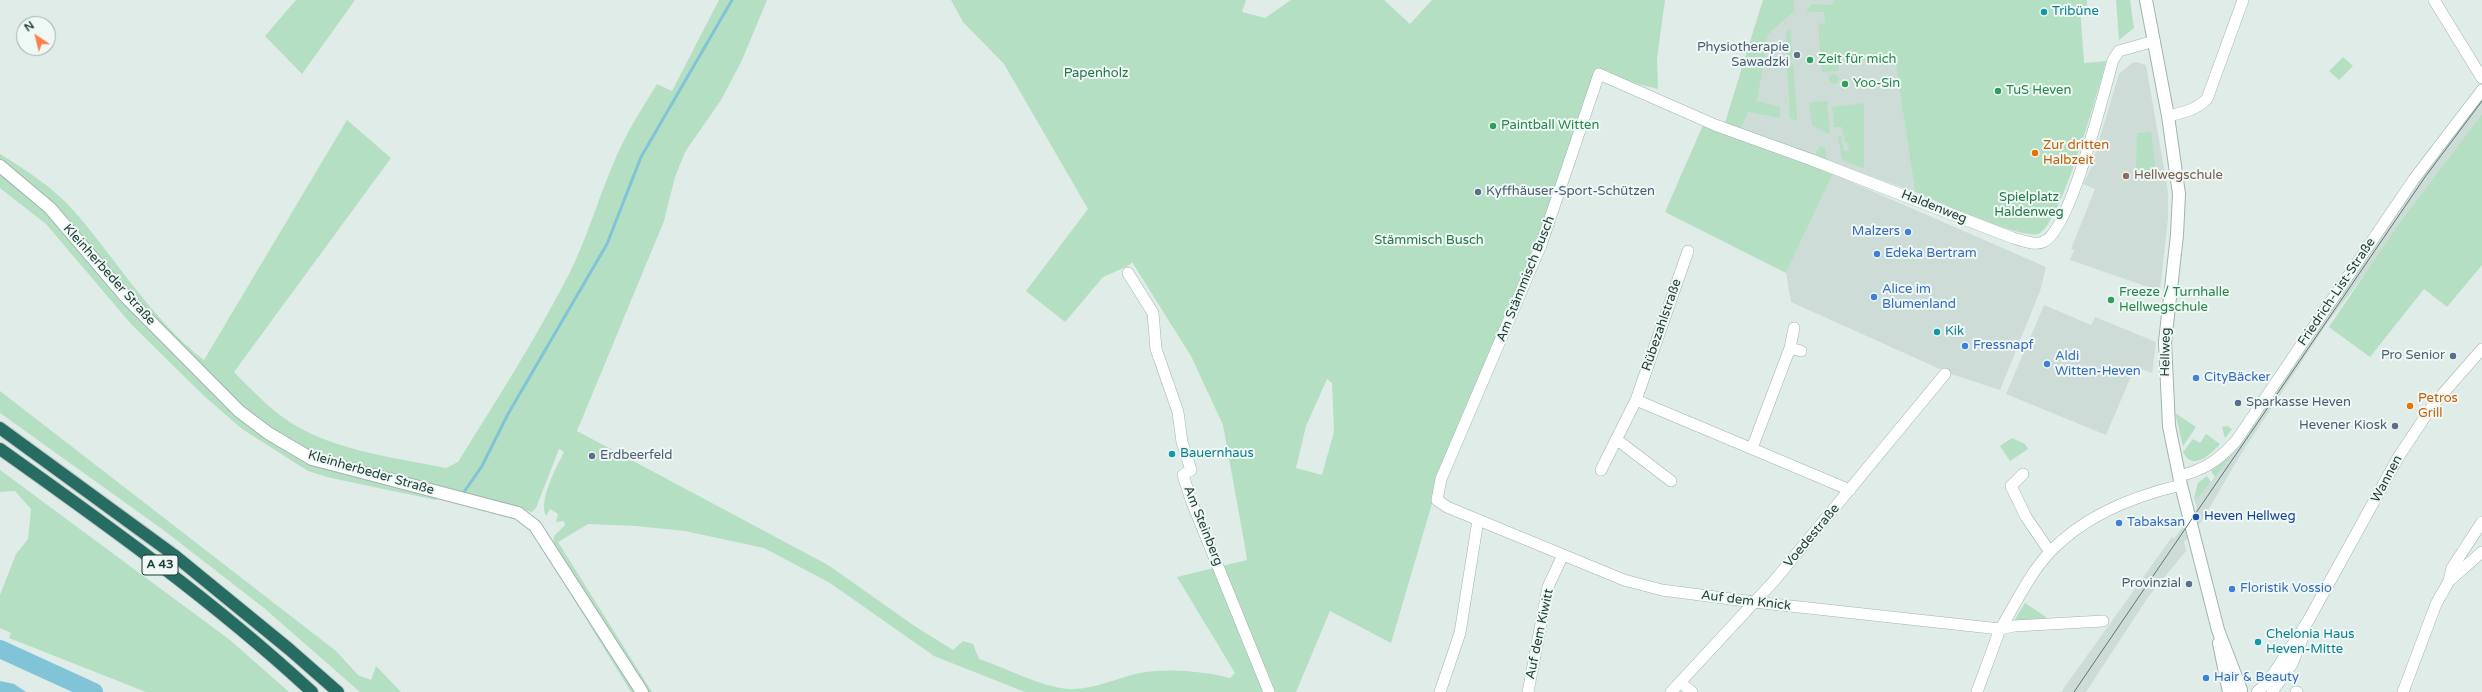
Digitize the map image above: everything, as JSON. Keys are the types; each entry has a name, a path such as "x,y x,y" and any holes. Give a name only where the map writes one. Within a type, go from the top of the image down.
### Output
{"highway":[{"name":"A 43","path":"0,428 174,555 259,624 338,692"},
{"name":"A 43","path":"0,449 160,565 260,646 312,692"}],"street":[{"name":"Hellweg","path":"2146,0 2168,116 2179,194 2177,235 2165,342 2165,378 2169,426 2180,480 2218,630 2241,691"},
{"path":"2168,116 2185,112 2201,105 2207,99 2243,0"},
{"path":"2434,0 2482,78"},
{"name":"Haldenweg","path":"1599,74 1714,125 1818,162 2006,235 2036,244 2044,242 2055,231 2083,168 2113,60 2119,51 2154,41"},
{"name":"Am Stämmisch Busch","path":"1441,479 1541,245 1599,74"},
{"name":"Friedrich-List-Straße","path":"2180,480 2215,462 2236,441 2414,179 2482,90"},
{"name":"Kleinherbeder Straße","path":"0,166 50,208 126,297 239,411 268,433 312,459 518,513 527,519 538,532 642,692"},
{"name":"Rübezahlstraße","path":"1601,470 1636,400 1688,251"},
{"name":"Am Steinberg","path":"1128,273 1153,313 1156,349 1178,412 1182,442 1188,456 1191,470 1183,476 1191,500 1270,692"},
{"path":"1752,448 1796,350 1794,328"},
{"name":"Wannen","path":"2257,692 2268,682 2308,621 2399,456 2433,405 2482,349"},
{"name":"Voedestraße","path":"1671,692 1754,602 1850,490 1945,374"},
{"path":"1636,400 1850,490"},
{"path":"1616,439 1671,481"},
{"path":"2023,474 2011,486 2026,517 2050,552"},
{"name":"Auf dem Knick","path":"1441,479 1437,500 1447,507 1624,580 1662,590 1754,602 2000,629 2014,626 2103,621"},
{"path":"1977,692 2000,629 2050,552 2086,524 2112,508 2180,480"},
{"path":"1440,692 1460,633 1478,520"},
{"path":"2402,692 2434,611 2449,581 2452,568 2482,522"},
{"path":"2449,581 2482,552"},
{"name":"Auf dem Kiwitt","path":"1528,692 1548,587 1563,555"},
{"name":"Wannen","path":"2272,692 2284,677 2294,658 2308,621"},
{"name":"Hellweg","path":"2218,630 2220,651 2229,692"},
{"path":"1680,682 1692,692"}],"shaded area":[{"path":"1763,0 1887,0 1915,192 1725,123"},
{"name":"Hellwegschule","path":"2137,62 2146,65 2168,192 2168,218 2160,291 2070,260 2074,250 2071,249 2095,189 2083,184 2091,168 2119,74 2132,63"},
{"path":"2482,98 2482,114 2400,222 2373,263 2326,325 2239,457 2200,524 2184,542 2186,551 2148,597 2086,692 2061,692 2172,537 2174,539 2197,508 2194,498 2199,497 2230,458 2435,159"},
{"path":"1833,174 2046,267 2040,291 2000,390 1951,374 1791,302 1786,273"},
{"path":"2044,305 2091,325 2095,317 2156,342 2152,373 2135,367 2106,435 2006,394"}],"green space":[{"path":"296,0 355,0 302,74 265,36"},
{"path":"719,0 767,0 742,60 721,100 685,152 675,177 664,221 577,431 828,565 916,627 953,650 963,641 973,644 979,659 1035,681 1058,688 1087,688 1131,675 1151,671 1196,672 1230,678 1235,673 1177,577 1247,560 1223,425 1191,356 1132,262 1128,266 1103,277 1065,322 1026,291 1088,209 1004,64 963,22 951,0 1246,0 1242,12 1265,18 1291,0 1384,0 1410,24 1432,0 1665,0 1657,58 1658,89 1596,74 1524,282 1438,483 1391,643 1330,611 1296,692 1025,692 934,656 830,583 764,548 685,531 636,526 588,524 558,542 652,692 631,692 544,551 553,544 554,536 565,525 564,521 556,522 558,514 550,509 546,516 544,510 544,502 549,484 564,452 559,449 536,508 532,512 450,489 436,500 331,478 308,471 242,429 203,395 131,324 46,224 0,188 0,154 39,180 58,195 74,211 168,327 204,360 347,120 391,158 234,372 281,416 299,428 319,437 360,451 446,468 458,462 515,370 555,300 582,246 617,155 641,110 657,84 672,91","holes":["1327,379 1332,383 1334,432 1322,475 1296,468 1306,426"]},
{"path":"1763,0 1796,0 1793,2 1794,11 1768,34 1757,101 1780,107 1780,118 1748,112 1741,128 1815,154 1820,146 1825,148 1827,160 1725,123"},
{"name":"TuS Heven","path":"1834,0 2087,0 2087,6 2080,7 2084,63 2106,61 2078,155 2057,208 2047,226 2038,234 2015,231 1959,211 1915,192 1895,58 1838,63 1839,71 1822,72 1818,24 1825,23 1824,12 1806,12 1812,4 1831,5"},
{"path":"2116,0 2130,0 2134,28 2119,40"},
{"path":"1790,29 1793,59 1790,59 1785,52 1786,33"},
{"path":"2343,57 2353,66 2339,80 2329,71"},
{"path":"1793,65 1797,121 1790,118 1787,68"},
{"path":"1832,74 1836,74 1839,79 1836,84 1832,84 1829,81 1829,77"},
{"path":"1827,101 1830,134 1812,126 1809,102"},
{"path":"1864,103 1864,168 1842,160 1838,137 1841,136 1844,151 1849,150 1848,143 1845,143 1842,127 1834,127 1832,107"},
{"path":"2482,114 2482,265 2447,307 2424,289 2370,357 2329,327 2400,222"},
{"path":"1703,125 1833,174 1786,273 1665,212"},
{"path":"2151,132 2155,166 2148,172 2136,169 2137,133"},
{"path":"2320,326 2230,458 2215,477 2211,471 2229,456"},
{"path":"0,391 336,651 358,675 371,680 376,666 401,692 360,692 264,608 162,529 0,413"},
{"path":"2175,413 2196,427 2183,446"},
{"path":"2227,426 2232,429 2225,438 2222,427"},
{"path":"2206,434 2220,444 2202,459 2192,461 2187,458 2183,452 2193,439 2200,443"},
{"path":"2012,438 2025,444 2028,449 2010,461 2000,446"},
{"path":"0,470 230,640 289,692 146,692 9,638 11,633 0,628 0,595 16,554 28,539 31,509 15,491 0,492"},
{"path":"2207,476 2211,482 2199,497 2194,498 2198,483"},
{"path":"2025,603 2046,617 2044,621 2014,621"}],"water":[{"path":"0,681 14,684 26,692 0,692"}],"waterway":[{"path":"464,492 482,466 508,414 607,244 641,157 732,0"},
{"path":"0,649 94,692"}],"tram line":[{"path":"2074,692 2425,177 2482,101"}],"place":[{"name":"Tribüne","path":"2044,12"},
{"name":"Physiotherapie Sawadzki","path":"1797,55"},
{"name":"Zeit für mich","path":"1810,60"},
{"name":"Yoo-Sin","path":"1845,84"},
{"name":"TuS Heven","path":"1998,91"},
{"name":"Paintball Witten","path":"1493,126"},
{"name":"Zur dritten Halbzeit","path":"2035,153"},
{"name":"Hellwegschule","path":"2126,176"},
{"name":"Kyffhäuser-Sport-Schützen","path":"1478,192"},
{"name":"Malzers","path":"1908,232"},
{"name":"Edeka Bertram","path":"1877,254"},
{"name":"Alice im Blumenland","path":"1874,297"},
{"name":"Freeze / Turnhalle Hellwegschule","path":"2111,300"},
{"name":"Kik","path":"1937,332"},
{"name":"Fressnapf","path":"1965,346"},
{"name":"Pro Senior","path":"2453,356"},
{"name":"Aldi Witten-Heven","path":"2047,364"},
{"name":"CityBäcker","path":"2196,378"},
{"name":"Sparkasse Heven","path":"2238,403"},
{"name":"Petros Grill","path":"2410,406"},
{"name":"Hevener Kiosk","path":"2395,426"},
{"name":"Bauernhaus","path":"1172,454"},
{"name":"Erdbeerfeld","path":"592,456"},
{"name":"Heven Hellweg","path":"2196,517"},
{"name":"Tabaksan","path":"2119,523"},
{"name":"Provinzial","path":"2189,584"},
{"name":"Floristik Vossio","path":"2232,589"},
{"name":"Chelonia Haus Heven-Mitte","path":"2258,642"},
{"name":"Hair & Beauty","path":"2206,678"}],"park label":[{"name":"Papenholz","path":"1096,74"},
{"name":"Spielplatz Haldenweg","path":"2029,206"},
{"name":"Stämmisch Busch","path":"1429,241"}]}
